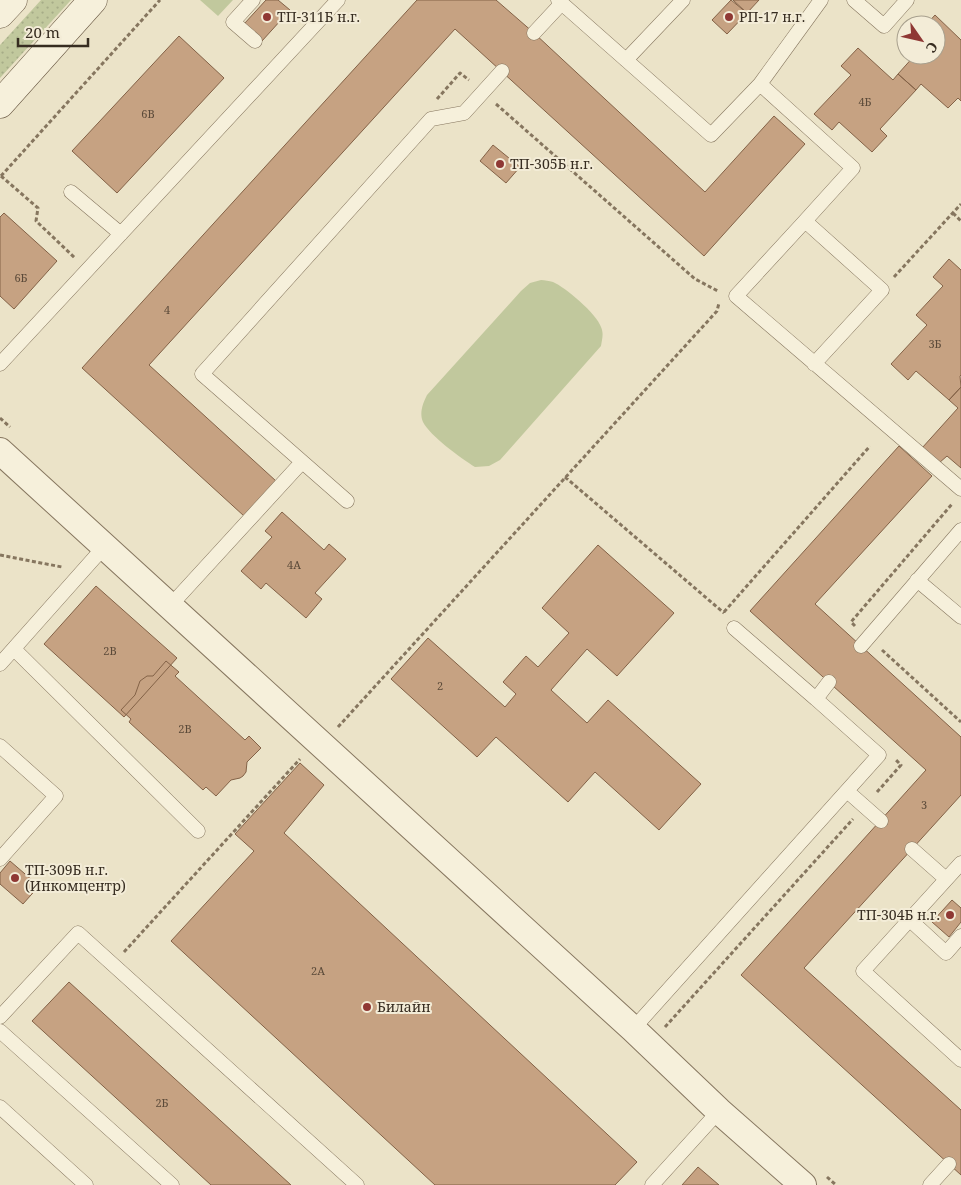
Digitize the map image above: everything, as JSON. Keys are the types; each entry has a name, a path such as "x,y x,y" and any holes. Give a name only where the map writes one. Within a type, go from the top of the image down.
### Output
{"main road":[{"path":"0,14 13,0"},
{"path":"0,104 93,0"}],"street":[{"path":"0,451 170,606 327,734 719,1111 802,1185"}],"lane":[{"path":"253,0 233,22 255,41"},
{"path":"626,60 684,0"},
{"path":"534,33 559,2 711,135 760,84 821,0"},
{"path":"854,0 884,26 907,0"},
{"path":"0,364 335,1"},
{"path":"347,501 202,374 431,119 464,113 502,71"},
{"path":"760,84 853,168 736,296 814,364 958,496"},
{"path":"71,192 121,234"},
{"path":"805,221 882,290 814,364"},
{"path":"170,606 302,462"},
{"path":"864,642 961,530"},
{"path":"0,664 104,547"},
{"path":"917,580 961,617"},
{"path":"633,1029 879,755 734,628"},
{"path":"14,649 198,831"},
{"path":"816,699 829,682"},
{"path":"0,746 56,796 0,858"},
{"path":"847,791 881,821"},
{"path":"912,849 946,879"},
{"path":"961,863 863,972 961,1060"},
{"path":"909,919 946,953 961,936"},
{"path":"0,1017 78,933 357,1185"},
{"path":"0,1031 172,1185"},
{"path":"0,1107 86,1185"},
{"path":"652,1185 719,1111"},
{"path":"930,1185 949,1164"}],"path":[{"path":"82,264 36,221 38,208 0,176 160,0"},
{"path":"434,102 460,73 695,278 723,293"},
{"path":"882,290 961,204"},
{"path":"953,213 961,221"},
{"path":"113,965 717,311 721,299"},
{"path":"723,612 870,446"},
{"path":"958,496 850,622 864,642 961,722"},
{"path":"0,555 58,567 87,566"},
{"path":"664,1028 864,806"}],"green space":[{"path":"41,0 71,0 0,78 0,45"},
{"path":"200,0 233,0 218,16"},
{"path":"541,280 558,285 594,315 602,330 601,346 500,460 489,466 475,467 432,434 422,419 423,405 427,395 521,291 530,283"}],"building":[{"name":"ТП-311Б н.г.","path":"266,0 278,0 290,10 262,41 244,24"},
{"path":"417,0 496,0 705,192 774,116 805,144 704,256 455,29 149,365 276,481 244,516 82,368"},
{"name":"РП-17 н.г.","path":"731,0 747,13 727,34 712,20"},
{"path":"733,0 759,0 747,13"},
{"path":"946,26 961,40 961,101 958,98 948,108 921,84 916,90 898,74 906,65 946,65"},
{"path":"179,36 224,78 117,193 72,151"},
{"path":"858,48 893,80 898,74 916,90 880,129 887,136 872,152 839,122 832,130 814,114 851,75 841,66"},
{"name":"ТП-305Б н.г.","path":"493,145 520,167 506,183 480,161"},
{"path":"4,213 57,261 14,309 0,296 0,217"},
{"path":"949,259 961,270 961,387 949,400 916,371 908,380 891,364 927,325 916,315 943,286 933,277"},
{"path":"961,387 961,468 947,456 939,463 922,448 958,408 949,400"},
{"path":"899,446 932,476 815,604 961,737 961,795 804,968 961,1110 961,1175 741,975 926,770 750,611"},
{"path":"282,512 324,550 329,544 346,559 315,593 322,599 306,618 266,583 261,589 241,571 272,537 265,531"},
{"path":"598,545 674,613 617,676 587,649 551,690 587,723 608,700 701,784 659,830 595,772 568,802 496,737 477,757 391,679 428,638 505,707 516,694 503,682 526,656 538,667 569,633 542,608"},
{"path":"96,586 177,658 124,717 44,644"},
{"path":"166,661 179,672 175,676 245,740 249,736 261,748 247,762 246,772 243,776 231,780 216,796 206,787 203,790 129,722 131,719 121,710 135,695 140,681 147,676 153,676"},
{"path":"300,763 324,785 284,833 637,1162 615,1185 435,1185 171,941 254,851 235,834"},
{"name":"ТП-309Б н.г. (Инкомцентр)","path":"10,861 39,886 23,904 0,884 0,873"},
{"name":"ТП-304Б н.г.","path":"952,900 961,908 961,922 949,937 932,922"},
{"path":"69,982 291,1185 211,1185 32,1021"},
{"path":"698,1167 719,1185 682,1185"}],"place":[{"name":"ТП-311Б н.г.","path":"267,17"},
{"name":"РП-17 н.г.","path":"729,17"},
{"name":"ТП-305Б н.г.","path":"500,164"},
{"name":"ТП-309Б н.г. (Инкомцентр)","path":"15,878"},
{"name":"ТП-304Б н.г.","path":"950,915"},
{"name":"Билайн","path":"367,1007"}]}
